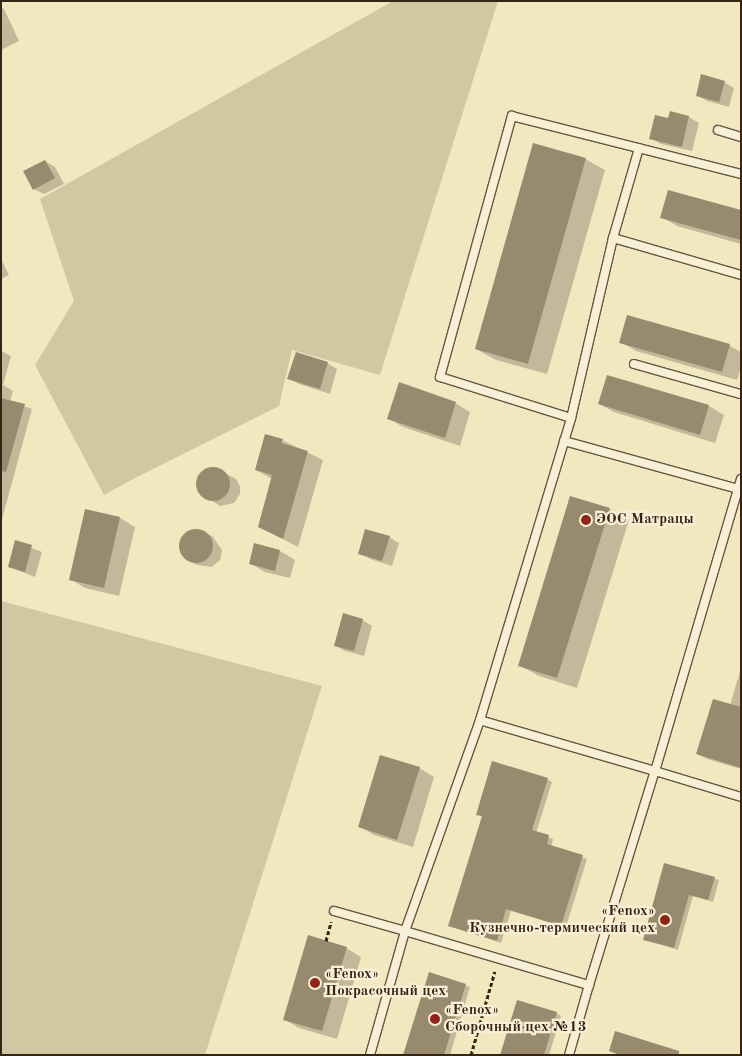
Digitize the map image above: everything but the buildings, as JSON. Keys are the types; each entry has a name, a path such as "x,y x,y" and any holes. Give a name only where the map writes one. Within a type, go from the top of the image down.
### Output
{"lane":[{"path":"571,418 440,377 512,116 741,174"},
{"path":"718,130 741,137"},
{"path":"370,1055 405,931 480,720 571,418 613,238 639,148"},
{"path":"613,238 741,275"},
{"path":"634,364 741,394"},
{"path":"564,441 738,489"},
{"path":"569,1055 588,985 655,771 741,479"},
{"path":"480,720 741,797"},
{"path":"334,911 588,985"}],"path":[{"path":"471,1055 499,959"}],"shaded area":[{"path":"393,1 498,1 380,375 292,350 279,406 104,495 35,365 74,301 40,199"},
{"path":"1,601 322,686 205,1055 1,1055"}],"place":[{"name":"ЭОС Матрацы","path":"586,520"},
{"name":"«Fenox» Кузнечно-термический цех","path":"665,920"},
{"name":"«Fenox» Покрасочный цех","path":"315,983"},
{"name":"«Fenox» Сборочный цех №13","path":"435,1019"}]}
